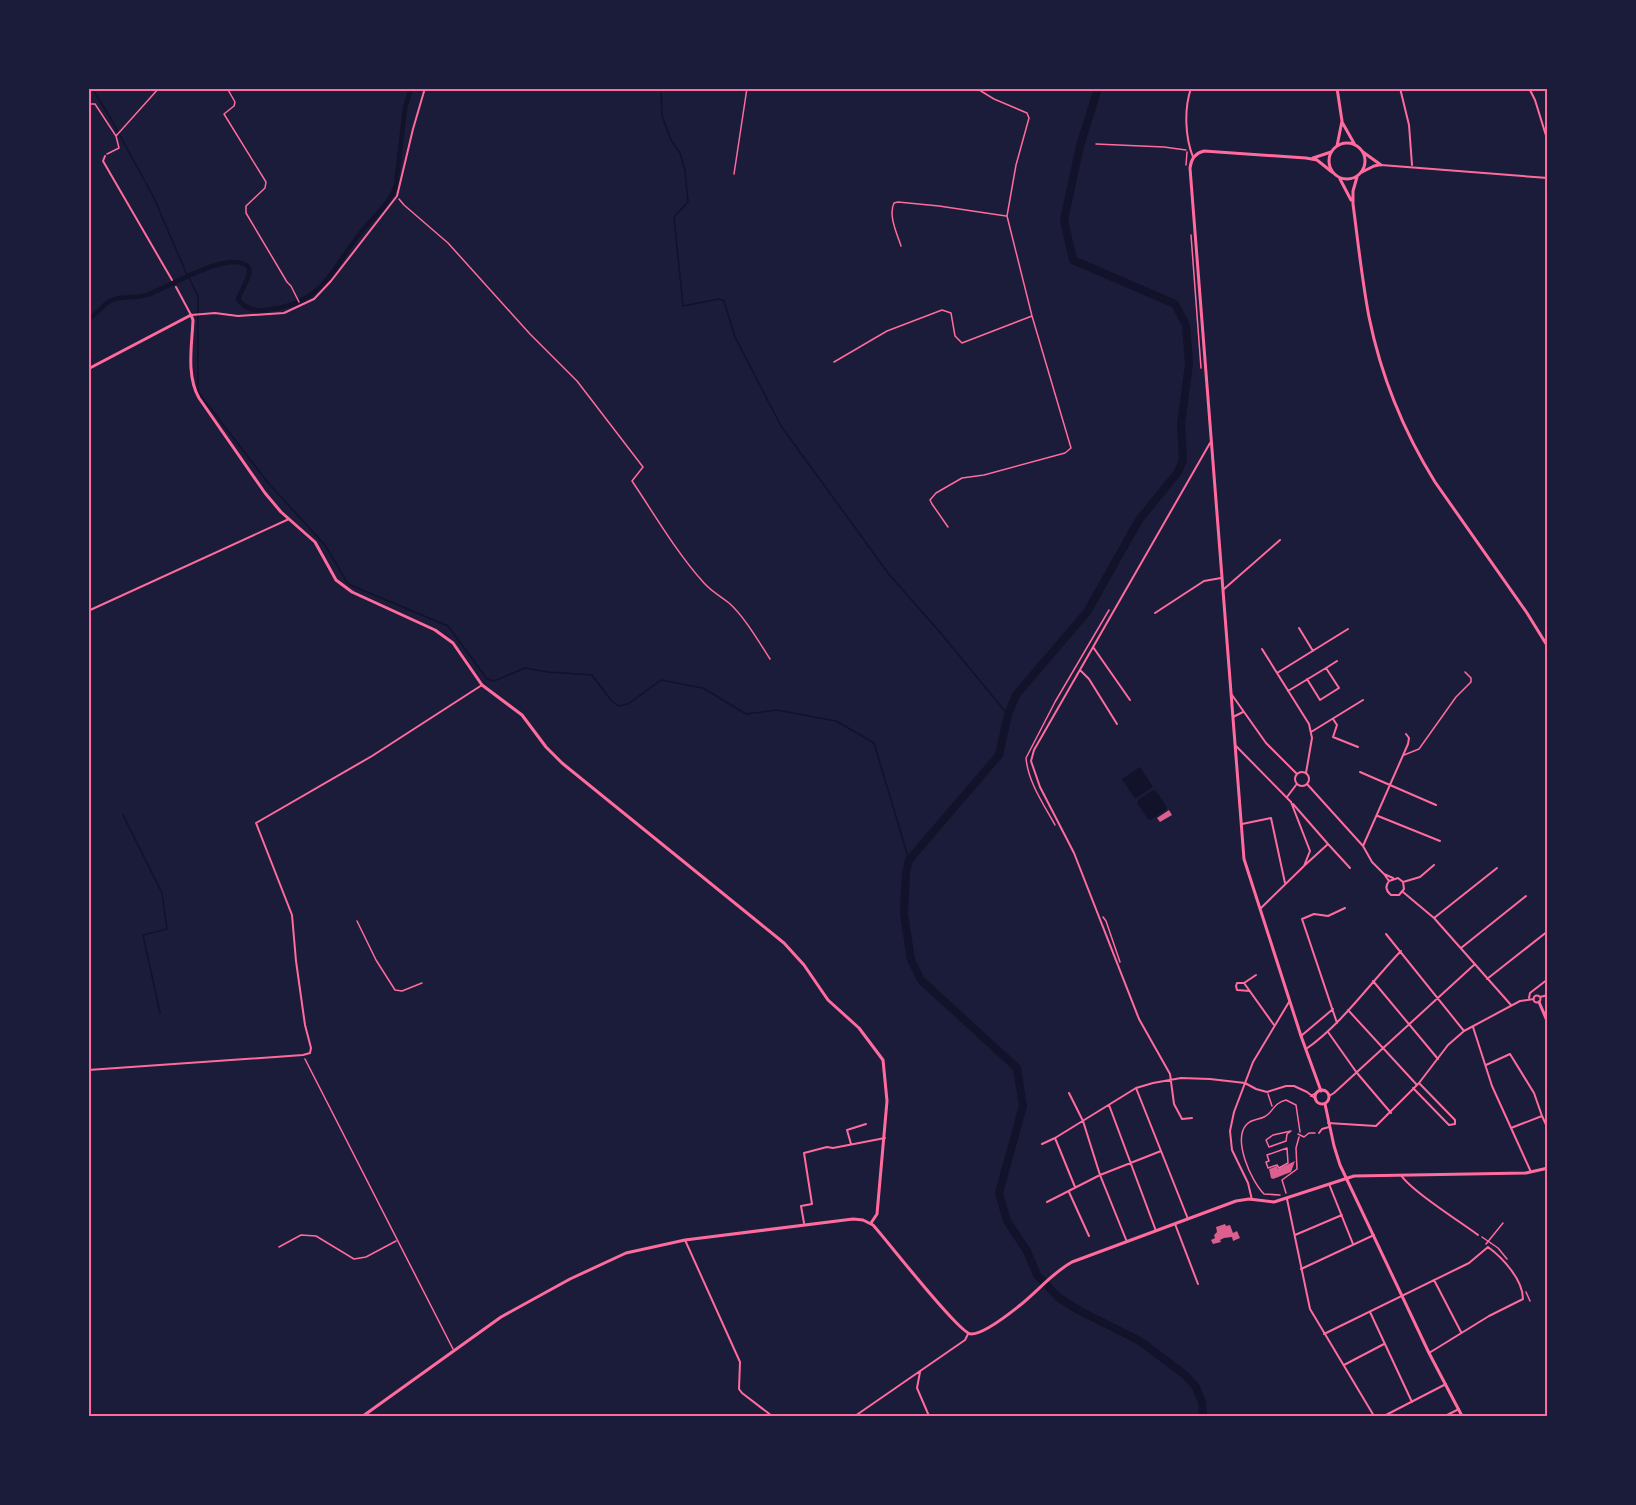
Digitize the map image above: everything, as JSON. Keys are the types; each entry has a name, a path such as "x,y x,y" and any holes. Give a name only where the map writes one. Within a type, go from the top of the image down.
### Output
{"street":[{"path":"88,369 194,314 238,316 284,313 308,303 331,281 397,196 425,88"},
{"path":"734,174 747,88"},
{"path":"948,526 930,500 936,493 962,478 984,475 1065,453 1071,447 1032,316 1007,216 1016,165 1029,118 1027,113 994,99 976,88"},
{"path":"1191,88 1187,118 1190,150 1193,157"},
{"path":"1337,88 1342,121 1355,145 1381,165"},
{"path":"1400,88 1409,125 1412,167"},
{"path":"1529,88 1548,142"},
{"path":"1337,146 1342,121"},
{"path":"1306,158 1323,156 1337,146 1346,143 1355,145"},
{"path":"1320,1091 1244,859 1190,168 1193,157 1204,151 1317,160 1339,178 1353,204"},
{"path":"1331,152 1329,162 1332,171"},
{"path":"1362,172 1366,162 1363,152"},
{"path":"105,156 103,161 194,314 192,375 197,394 255,479 289,519 318,546 333,575 342,586 441,633 453,643 482,685 522,715 546,747 562,763 784,943 804,965 828,1000 871,1042 883,1060 887,1101 877,1214 871,1223"},
{"path":"1548,178 1381,165 1362,172 1357,177 1353,191 1370,318 1384,374 1397,409 1435,482 1548,647"},
{"path":"1339,178 1345,180 1357,177"},
{"path":"901,246 891,208 894,203 939,206 1007,216"},
{"path":"834,362 887,331 942,310 951,313 955,336 962,343 1032,316"},
{"path":"1192,1118 1182,1119 1174,1104 1168,1070 1139,1019 1074,853 1032,767 1031,756 1212,441"},
{"path":"88,611 289,519"},
{"path":"1222,591 1280,540"},
{"path":"1155,613 1204,581 1221,578"},
{"path":"1299,628 1313,651"},
{"path":"1277,673 1348,629"},
{"path":"1093,647 1130,700"},
{"path":"1262,649 1309,724 1311,755 1306,773 1309,777 1307,784"},
{"path":"1288,691 1337,661"},
{"path":"1307,679 1320,700 1339,688 1326,668"},
{"path":"1080,670 1089,679 1117,724"},
{"path":"1403,755 1419,749 1456,697 1470,682 1471,678 1465,672"},
{"path":"88,1070 310,1053 296,961 292,915 256,823 372,756 482,685"},
{"path":"1231,692 1266,743 1297,774"},
{"path":"1311,732 1363,700"},
{"path":"1233,717 1243,712"},
{"path":"1333,719 1337,725 1333,737 1358,747"},
{"path":"1363,846 1378,816 1409,740 1406,734"},
{"path":"1235,744 1287,797 1350,868"},
{"path":"1360,772 1436,805"},
{"path":"1297,774 1306,773"},
{"path":"1297,774 1295,780 1297,784"},
{"path":"1287,797 1297,784"},
{"path":"1297,784 1303,786 1307,784"},
{"path":"1307,784 1363,846 1372,862 1389,881"},
{"path":"1291,802 1310,850 1304,866"},
{"path":"1378,816 1440,841"},
{"path":"1241,825 1271,818 1285,883"},
{"path":"1259,910 1328,843"},
{"path":"1403,882 1420,877 1434,865"},
{"path":"1434,918 1497,868"},
{"path":"1384,874 1403,882"},
{"path":"1393,878 1386,889 1389,894 1397,896 1403,892"},
{"path":"1403,882 1403,892"},
{"path":"1403,892 1434,918 1512,1005"},
{"path":"1461,948 1526,896"},
{"path":"1337,1023 1302,919 1314,914 1328,916 1345,908"},
{"path":"1487,979 1548,931"},
{"path":"1386,934 1439,997 1464,1031"},
{"path":"1306,1049 1337,1023 1401,951"},
{"path":"1462,1416 1429,1353 1337,1155 1325,1104 1329,1096 1475,964"},
{"path":"1250,991 1236,988 1237,983 1244,983 1256,975"},
{"path":"1529,999 1530,993 1548,980"},
{"path":"1373,981 1438,1059"},
{"path":"1244,983 1274,1025"},
{"path":"1298,1134 1304,1137 1309,1133 1317,1133 1329,1125 1376,1126 1418,1084 1448,1045 1464,1031 1512,1005 1534,999 1536,996 1548,995"},
{"path":"1540,997 1539,1002 1548,1023"},
{"path":"1534,999 1539,1002"},
{"path":"1252,1200 1248,1183 1232,1150 1230,1131 1234,1112 1258,1050 1290,1001"},
{"path":"1301,1036 1333,1009"},
{"path":"1348,1010 1455,1120 1455,1124 1449,1125 1413,1088"},
{"path":"1473,1027 1492,1086 1531,1172"},
{"path":"1328,1032 1391,1113"},
{"path":"1486,1065 1510,1054 1534,1093 1548,1129"},
{"path":"1042,1144 1136,1088 1169,1080 1195,1077 1245,1083 1267,1092 1294,1086 1321,1104 1325,1104"},
{"path":"1136,1088 1188,1219"},
{"path":"1316,1099 1320,1091"},
{"path":"1311,1096 1320,1091 1326,1092 1329,1096"},
{"path":"1069,1093 1083,1121 1100,1175 1127,1242"},
{"path":"1109,1105 1156,1231"},
{"path":"1511,1128 1542,1116"},
{"path":"851,1144 847,1130 866,1124"},
{"path":"1291,1131 1287,1134 1286,1141 1274,1146 1269,1147 1266,1140 1273,1135 1291,1131"},
{"path":"804,1223 801,1206 812,1204 804,1153 885,1138"},
{"path":"1055,1138 1075,1187"},
{"path":"1274,1146 1276,1152"},
{"path":"1287,1148 1288,1163 1279,1168 1277,1165 1268,1168 1267,1155 1276,1152 1287,1148"},
{"path":"1047,1202 1100,1175 1161,1151"},
{"path":"855,1416 965,1340 968,1334 980,1331 1025,1301 1072,1262 1236,1201 1252,1200 1269,1203 1287,1199 1347,1177 1531,1172 1548,1168"},
{"path":"1401,1175 1418,1191 1478,1235"},
{"path":"1329,1184 1353,1244"},
{"path":"1069,1192 1089,1236"},
{"path":"1287,1199 1307,1300 1324,1334 1374,1416"},
{"path":"1294,1236 1342,1215"},
{"path":"363,1416 518,1307 589,1269 626,1253 685,1240 853,1219 863,1220 871,1223 916,1279 968,1334"},
{"path":"1175,1224 1198,1284"},
{"path":"1301,1269 1374,1235"},
{"path":"685,1240 740,1362 739,1389 742,1394 772,1416"},
{"path":"1324,1334 1469,1263 1488,1247 1503,1260 1524,1296 1523,1299 1461,1332 1429,1353"},
{"path":"1434,1280 1461,1332"},
{"path":"1370,1312 1412,1402"},
{"path":"1344,1365 1384,1344"},
{"path":"920,1372 917,1388 929,1416"},
{"path":"1384,1416 1446,1384"},
{"path":"1445,1416 1459,1409"}],"path":[{"path":"116,136 159,88"},
{"path":"227,88 235,102 234,106 224,114 266,182 265,188 246,206 246,213 298,300"},
{"path":"88,104 96,104 116,136 119,148 105,156"},
{"path":"1096,144 1190,150"},
{"path":"397,196 404,205 448,243 530,334 577,381 643,467 632,481 683,558 717,596 730,604 770,659"},
{"path":"1190,226 1202,378"},
{"path":"357,921 376,960 395,990 402,991 422,982"},
{"path":"303,1055 454,1350"},
{"path":"1267,1092 1273,1107"},
{"path":"1289,1100 1295,1103 1299,1120 1297,1169 1282,1180 1287,1196 1271,1196 1261,1192 1254,1181 1241,1146 1242,1132 1245,1127 1253,1120 1267,1116 1273,1107 1289,1100"},
{"path":"1488,1247 1485,1244 1503,1223"},
{"path":"279,1247 301,1235 316,1236 354,1259 366,1257 397,1241"}],"shaded area":[{"path":"1140,767 1153,787 1135,799 1122,779"},
{"path":"1153,790 1167,807 1151,820 1137,803"}],"building":[{"path":"1169,810 1172,815 1160,822 1157,818"},
{"path":"1295,1161 1291,1172 1271,1178 1269,1169 1277,1166 1278,1169"},
{"path":"1230,1225 1233,1233 1237,1231 1240,1238 1233,1241 1232,1237 1224,1238 1220,1240 1221,1242 1213,1244 1211,1240 1215,1238 1216,1227"}],"waterway":[{"path":"92,88 154,198 187,275"},
{"path":"88,319 114,299 147,295 200,271 229,262 241,263 249,268 249,275 238,299 250,309 266,310 285,307 312,294 322,285 393,193 396,185 405,108 411,88"},
{"path":"661,88 662,116 671,140 680,153 685,170 688,202 674,217 683,306 719,299 724,301 735,337 781,426 888,573 1008,715"},
{"path":"1098,88 1080,146 1064,220 1073,260 1175,304 1186,325 1189,364 1181,424 1183,460 1178,472 1139,520 1087,612 1016,695 1008,715 999,755 909,860 904,914 911,960 921,980 1017,1068 1023,1106 999,1193 1007,1221 1027,1251 1037,1275 1059,1298 1140,1341 1185,1375 1196,1387 1202,1402 1203,1416"},
{"path":"189,278 198,296 198,392 269,484 325,545 348,584 448,626 487,679 494,681 525,668 592,675 618,706 628,704 661,680 703,688 746,714 777,710 836,721 874,743 909,860"},
{"path":"123,815 162,893 167,929 143,935 160,1013"}]}
